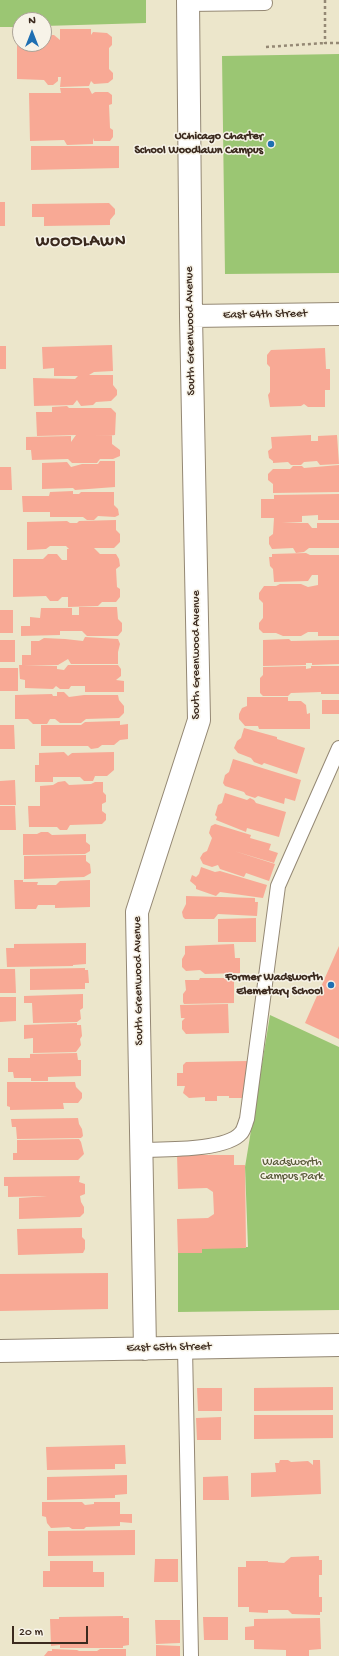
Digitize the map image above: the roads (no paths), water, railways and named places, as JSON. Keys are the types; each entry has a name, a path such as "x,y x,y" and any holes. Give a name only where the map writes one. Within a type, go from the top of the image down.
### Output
{"street":[{"name":"South Greenwood Avenue","path":"145,1348 137,912 199,720 191,316 188,2"},
{"name":"East 64th Street","path":"191,316 339,314"},
{"name":"East 65th Street","path":"0,1351 339,1345"}],"lane":[{"path":"188,2 265,3"},
{"path":"141,1150 199,1147 218,1144 230,1140 240,1134 247,1119 278,886 339,748"},
{"path":"185,1348 191,1656"}],"place":[{"name":"UChicago Charter School Woodlawn Campus","path":"271,144"},
{"name":"Former Wadsworth Elemetary School","path":"331,985"}],"district":[{"name":"WOODLAWN","path":"81,243"}],"park label":[{"name":"Wadsworth Campus Park","path":"292,1170"}]}
